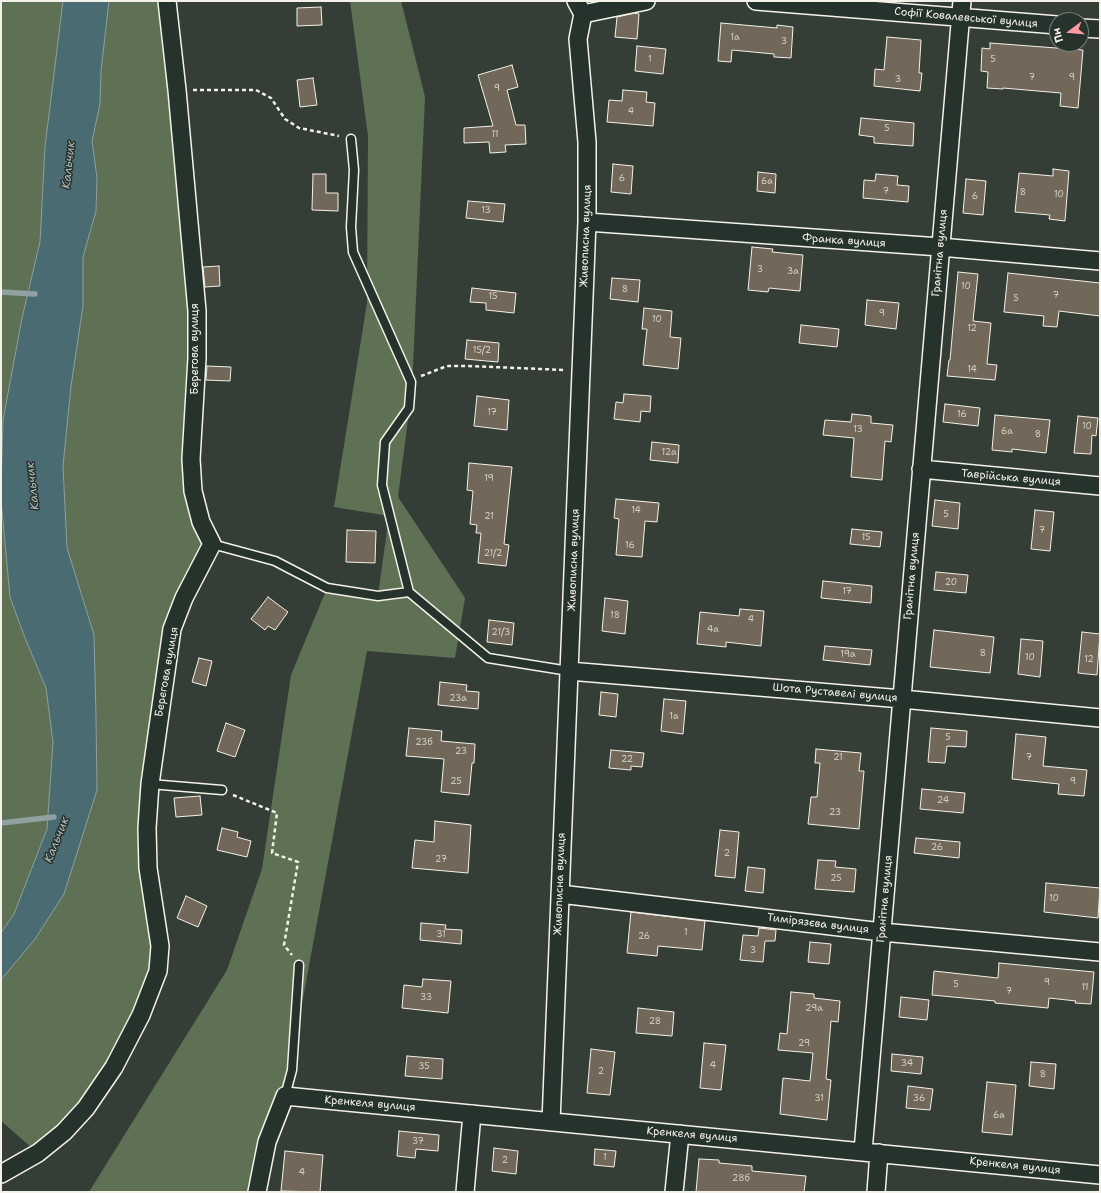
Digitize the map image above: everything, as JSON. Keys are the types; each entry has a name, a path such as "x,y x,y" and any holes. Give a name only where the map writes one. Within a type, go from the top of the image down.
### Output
{"street":[{"name":"Берегова вулиця","path":"1,1174 38,1153 64,1132 86,1108 114,1067 141,1015 158,971 160,946 148,868 147,828 150,784 172,629 184,598 212,544 201,522 193,491 191,459 198,358 197,311 177,90 167,1"},
{"path":"579,7 646,1"},
{"name":"Софії Ковалевської вулиця","path":"756,1 961,9 1049,25"},
{"name":"Живописна вулиця","path":"551,1122 587,222 587,142 578,39 579,7"},
{"name":"Гранітна вулиця","path":"876,1192 871,1152 882,932 961,9"},
{"path":"1089,28 1100,29"},
{"name":"Франка вулиця","path":"587,222 1100,261"},
{"name":"Таврійська вулиця","path":"921,469 1100,486"},
{"name":"Шота Руставелі вулиця","path":"569,671 902,699 1100,718"},
{"name":"Тимірязєва вулиця","path":"560,894 882,932 1100,952"},
{"path":"258,1192 267,1142 285,1096"},
{"name":"Кренкеля вулиця","path":"285,1096 1100,1174"},
{"path":"465,1192 472,1114"},
{"path":"674,1192 680,1134"}],"lane":[{"path":"351,139 354,170 351,227 353,252 411,382 409,408 385,442 382,485 409,592 488,658 569,671"},
{"path":"212,544 275,562 327,588 378,596 409,592"},
{"path":"150,784 222,790"},
{"path":"285,1096 292,1070 300,965"}],"path":[{"path":"177,90 256,90 272,98 285,119 299,128 351,139"},
{"path":"411,382 424,374 446,366 581,370"},
{"path":"222,790 277,813 272,853 298,862 284,945"}],"green space":[{"path":"1,1 63,1 45,147 40,242 22,318 3,420 1,486"},
{"path":"109,1 167,1 197,311 191,459 212,544 184,598 150,784 160,946 114,1067 38,1153 1,1121 1,980 35,939 64,894 97,790 94,635 67,548 63,466 71,386 83,306 83,257 96,211 97,178 92,141 100,104 101,71"},
{"path":"350,1 401,1 425,97 412,388 398,497 465,598 455,658 367,651 285,1096 257,1192 89,1192 227,970 262,869 291,675 327,588 378,595 389,516 334,507 367,303 368,136"},
{"path":"1,500 10,597 46,688 53,742 47,829 14,914 1,933"}],"water":[{"name":"Кальчик","path":"63,1 109,1 101,71 100,104 92,141 97,178 96,211 83,257 83,306 71,386 63,466 67,548 94,635 97,790 64,894 35,939 1,980 1,933 14,914 47,829 53,742 46,688 10,597 1,486 3,420 22,318 40,242 45,147"}],"building":[{"path":"321,7 322,25 297,26 297,8"},
{"path":"635,13 639,14 637,39 615,37 617,17"},
{"path":"721,23 777,28 777,25 793,27 791,58 774,57 774,54 732,50 731,62 718,61"},
{"path":"887,37 921,40 919,73 922,73 920,91 874,86 875,69 884,70"},
{"path":"990,43 1049,47 1049,52 1083,52 1078,108 1060,106 1061,93 987,88 988,72 981,71 982,48 990,49"},
{"path":"637,46 666,49 663,74 635,71"},
{"path":"512,65 518,87 507,90 516,125 525,125 526,144 505,145 506,152 490,153 489,142 464,143 464,128 493,126 478,75"},
{"path":"313,78 317,105 300,107 297,80"},
{"path":"623,90 647,92 646,102 655,103 653,126 607,122 609,100 622,101"},
{"path":"861,118 914,123 913,146 874,143 874,137 859,135"},
{"path":"613,164 633,166 631,194 611,192"},
{"path":"1053,169 1069,171 1065,221 1049,219 1050,215 1015,212 1019,173 1053,176"},
{"path":"758,172 776,174 775,193 757,191"},
{"path":"313,174 326,174 326,193 338,193 338,211 312,210"},
{"path":"876,174 898,176 897,185 909,186 908,202 863,198 864,180 875,181"},
{"path":"966,179 986,181 983,215 963,213"},
{"path":"468,201 505,204 503,222 466,218"},
{"path":"752,247 773,249 772,252 803,255 800,291 769,288 768,292 748,290"},
{"path":"219,266 220,286 205,287 203,267"},
{"path":"958,272 978,274 973,321 991,323 987,364 997,365 995,380 947,376 950,360"},
{"path":"1008,273 1100,283 1100,316 1059,311 1057,327 1043,326 1044,316 1004,312"},
{"path":"612,278 640,280 638,302 610,299"},
{"path":"472,288 516,293 514,313 486,310 486,303 470,302"},
{"path":"867,300 899,303 896,329 865,325"},
{"path":"644,308 672,311 670,337 681,338 678,369 643,365 647,329 642,329"},
{"path":"801,325 839,329 837,347 799,343"},
{"path":"467,340 499,343 498,362 465,359"},
{"path":"207,366 231,367 230,381 206,380"},
{"path":"624,394 651,396 650,412 641,411 640,422 614,419 616,402 623,403"},
{"path":"477,396 509,400 507,430 474,426"},
{"path":"945,404 980,408 978,426 943,422"},
{"path":"852,414 871,416 871,423 893,425 891,442 885,441 882,480 851,477 854,438 823,435 825,420 851,422"},
{"path":"995,415 1050,420 1046,453 1012,449 1012,452 992,450"},
{"path":"1078,416 1098,418 1096,436 1092,435 1091,454 1074,453"},
{"path":"652,442 679,445 678,463 650,460"},
{"path":"469,463 512,467 504,544 509,545 506,566 478,563 481,533 476,533 477,525 470,524 473,491 467,490"},
{"path":"616,499 659,503 657,522 645,521 642,557 616,555 619,519 614,518"},
{"path":"935,500 960,503 958,529 932,526"},
{"path":"1035,510 1054,512 1050,551 1031,549"},
{"path":"852,529 882,532 880,547 850,544"},
{"path":"347,530 376,531 375,563 346,562"},
{"path":"936,572 968,575 966,593 934,590"},
{"path":"823,581 872,586 871,603 821,598"},
{"path":"268,597 288,612 275,630 268,626 265,630 251,619"},
{"path":"605,598 628,601 625,634 602,631"},
{"path":"740,609 764,611 761,646 726,642 726,647 697,644 700,612 739,616"},
{"path":"489,620 514,623 512,645 487,642"},
{"path":"934,630 994,637 990,673 930,667"},
{"path":"1082,632 1100,634 1097,675 1078,673"},
{"path":"1021,639 1043,641 1040,677 1018,674"},
{"path":"825,646 872,650 870,665 823,660"},
{"path":"199,658 212,661 206,686 192,682"},
{"path":"440,682 467,685 466,691 479,692 478,709 438,705"},
{"path":"601,692 618,694 616,717 599,715"},
{"path":"664,699 686,701 683,734 661,731"},
{"path":"226,723 245,730 235,757 217,751"},
{"path":"409,728 442,731 441,741 475,744 474,763 472,763 469,795 441,792 444,759 406,756"},
{"path":"931,728 967,731 966,747 947,746 945,763 928,762"},
{"path":"1016,734 1046,737 1043,766 1087,770 1084,796 1058,794 1059,784 1012,779"},
{"path":"816,749 861,753 859,771 864,771 859,829 808,824 811,797 817,797 820,763 815,763"},
{"path":"611,750 644,753 642,767 631,766 631,770 609,768"},
{"path":"922,789 965,793 963,813 920,809"},
{"path":"200,796 202,815 176,817 174,798"},
{"path":"435,821 471,825 468,873 412,868 415,840 434,842"},
{"path":"222,828 238,832 237,837 251,841 247,857 217,850"},
{"path":"720,830 739,832 735,878 715,876"},
{"path":"916,838 960,842 959,858 914,853"},
{"path":"818,860 836,861 835,867 856,869 854,892 815,889"},
{"path":"748,867 765,869 763,893 745,891"},
{"path":"1046,883 1100,888 1098,918 1044,912"},
{"path":"186,896 207,906 198,927 177,918"},
{"path":"631,912 705,921 702,950 658,946 657,956 627,953"},
{"path":"421,923 446,925 445,929 462,930 461,944 420,940"},
{"path":"759,928 776,930 775,941 765,941 763,962 740,960 743,935 758,936"},
{"path":"810,942 831,944 829,964 808,962"},
{"path":"999,963 1094,972 1091,1004 1075,1003 1076,1001 1049,998 1048,1008 932,995 934,971 998,978"},
{"path":"423,979 451,981 448,1013 402,1008 404,985 422,987"},
{"path":"791,992 814,994 814,998 840,1001 838,1022 831,1021 826,1079 831,1080 827,1120 780,1114 783,1078 810,1081 813,1053 778,1050 780,1033 787,1034"},
{"path":"901,997 929,1000 927,1020 899,1017"},
{"path":"638,1008 674,1012 672,1036 636,1033"},
{"path":"704,1043 726,1045 721,1090 700,1088"},
{"path":"591,1049 615,1052 610,1095 587,1093"},
{"path":"892,1054 923,1057 921,1074 891,1071"},
{"path":"407,1056 443,1059 442,1079 405,1076"},
{"path":"1031,1062 1056,1064 1054,1089 1029,1086"},
{"path":"987,1082 1016,1085 1012,1135 982,1132"},
{"path":"908,1086 933,1089 930,1110 906,1108"},
{"path":"399,1131 439,1135 438,1151 416,1149 415,1158 397,1156"},
{"path":"494,1148 518,1151 516,1174 492,1171"},
{"path":"595,1149 616,1151 614,1167 594,1165"},
{"path":"285,1151 323,1155 320,1192 281,1191"},
{"path":"699,1159 719,1160 719,1163 752,1166 752,1171 806,1176 804,1192 696,1192"}],"waterway":[{"path":"1,292 35,294"},
{"name":"Кальчик","path":"1,823 54,817"}]}
